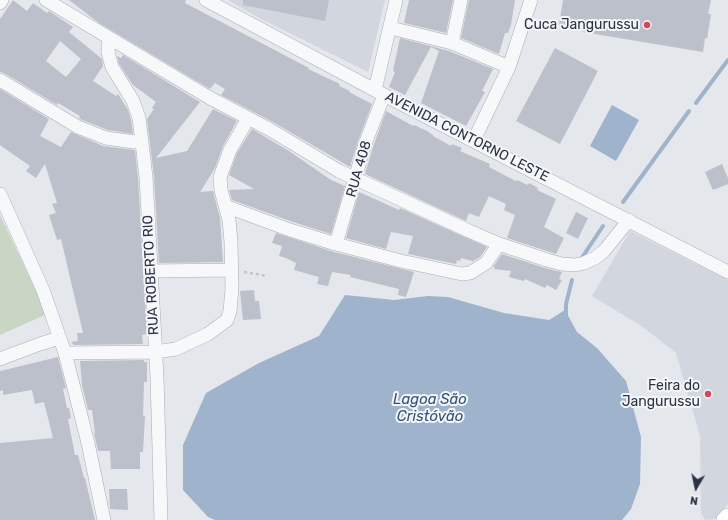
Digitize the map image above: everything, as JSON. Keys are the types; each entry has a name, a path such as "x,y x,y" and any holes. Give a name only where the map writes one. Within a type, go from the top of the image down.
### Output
{"main road":[{"path":"725,520 728,517"}],"street":[{"name":"AVENIDA CONTORNO LESTE","path":"206,0 728,272"},
{"name":"RUA 408","path":"336,244 380,92 396,0"},
{"path":"452,43 461,0"},
{"path":"474,140 509,67 531,0"},
{"path":"51,1 109,38 210,98 270,129 356,179 499,244 547,260 562,264 575,265 595,258 604,251 629,220"},
{"path":"391,28 452,43 509,67"},
{"name":"RUA ROBERTO RIO","path":"109,38 108,52 112,67 133,101 139,118 146,176 155,352 161,520"},
{"path":"0,80 78,127 106,138 134,142 142,141"},
{"path":"65,353 155,352 176,349 208,334 227,320 230,311 232,270 229,220 221,190 220,177 230,150 248,118"},
{"path":"0,194 40,283 65,353 88,443 104,520"},
{"path":"225,206 284,228 336,244 401,261 462,274 470,273 486,263 499,244"},
{"path":"151,271 232,270"},
{"path":"0,359 60,338"}],"path":[{"path":"232,270 267,276"}],"shaded area":[{"path":"228,0 385,0 368,72 261,19"},
{"name":"Feira do Jangurussu","path":"630,231 728,280 728,504 715,519 705,520 701,513 700,436 676,353 643,327 592,296"}],"green space":[{"path":"0,215 47,314 0,335"}],"water":[{"path":"612,105 639,120 616,161 590,146"},
{"name":"Lagoa São Cristóvão","path":"345,295 394,300 428,296 448,297 504,313 549,320 565,310 577,332 597,348 626,381 641,437 640,484 631,509 622,520 215,520 208,517 183,490 183,445 206,393 259,363 319,336"}],"building":[{"path":"13,0 27,11 33,3 47,13 49,11 73,27 69,32 102,59 103,66 93,81 116,96 118,94 128,110 133,134 108,130 82,120 79,118 80,116 58,103 57,105 0,72 0,19","holes":["60,41 81,59 66,77 46,61"]},
{"path":"69,0 186,0 185,3 309,68 308,69 340,84 339,86 372,104 350,167 273,122 221,95 225,89 215,83 210,89 99,23"},
{"path":"243,0 329,0 325,21 243,5"},
{"path":"409,0 453,0 446,33 404,23"},
{"path":"469,0 515,0 511,25 508,33 505,33 499,54 461,38"},
{"name":"Cuca Jangurussu","path":"563,0 711,0 708,14 711,14 707,39 705,38 703,52 583,32 584,29 559,25"},
{"path":"400,38 449,51 493,69 482,91 485,92 466,126 421,103 439,51 431,47 405,95 389,87 395,72 393,71"},
{"path":"555,48 598,71 560,144 516,121"},
{"path":"123,55 200,102 156,158 187,151 213,109 237,121 223,146 215,168 200,192 213,191 220,218 223,262 159,263 154,177 147,119 154,109 152,108 156,102 133,85 119,64 117,56 121,58"},
{"path":"0,89 49,119 40,136 61,147 71,132 103,146 135,150 147,334 142,335 143,344 74,345 71,342 78,341 77,333 83,333 61,239 57,240 49,215 56,213 52,204 57,203 45,164 36,178 26,171 30,166 0,145"},
{"path":"386,111 413,126 414,125 427,131 451,146 452,144 462,148 460,151 490,164 489,167 506,176 528,185 529,183 538,188 537,190 556,199 544,227 564,238 556,254 507,238 515,215 504,210 506,204 489,196 479,217 469,213 466,221 365,174"},
{"path":"252,129 289,151 331,180 345,186 331,234 232,200 229,190 254,189 229,175 237,153"},
{"path":"722,164 728,178 728,184 713,190 705,172"},
{"path":"359,192 399,210 400,208 487,247 480,257 473,261 461,258 460,261 457,260 456,264 408,254 413,236 391,232 386,249 346,238"},
{"path":"576,212 588,218 578,239 566,233"},
{"path":"276,233 334,252 414,272 406,297 398,295 399,289 350,277 351,275 332,272 328,286 317,284 319,277 294,270 296,263 279,256 282,246 272,243"},
{"path":"502,254 562,272 559,279 562,280 556,290 547,285 545,288 525,279 524,281 509,277 511,271 494,269 495,267 493,267"},
{"path":"254,290 255,301 259,301 261,319 243,320 240,291"},
{"path":"58,357 66,388 63,389 71,418 68,419 75,455 78,455 95,520 0,520 0,443 53,438 44,402 35,404 32,390 3,395 3,390 0,391 0,371"},
{"path":"144,360 144,362 147,362 147,382 144,382 143,416 145,416 143,452 140,452 140,469 111,469 110,451 98,451 94,433 92,410 88,410 82,385 80,361"},
{"path":"109,489 127,489 128,510 110,509"}],"waterway":[{"path":"696,103 728,60"},
{"path":"623,202 689,111"},
{"path":"581,259 603,226"},
{"path":"566,315 566,304 572,280"}],"place":[{"name":"Cuca Jangurussu","path":"647,25"},
{"name":"Feira do Jangurussu","path":"708,394"}]}
